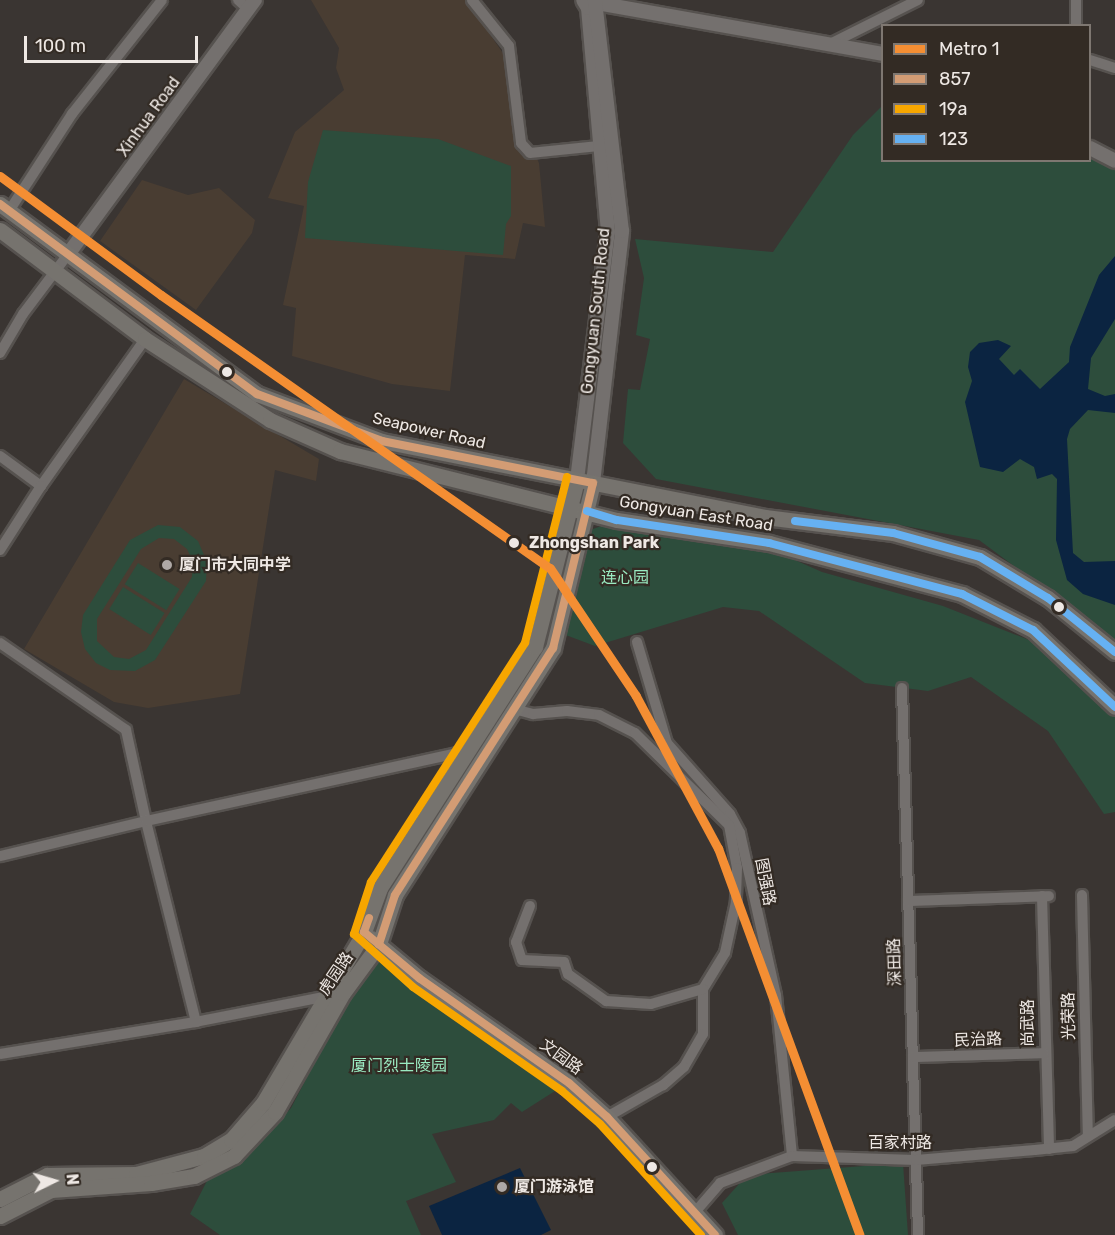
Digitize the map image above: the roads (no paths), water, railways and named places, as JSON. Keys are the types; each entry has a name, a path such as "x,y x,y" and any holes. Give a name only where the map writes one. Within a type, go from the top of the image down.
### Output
{"main road":[{"name":"Seapower Road","path":"4,208 69,253 257,394 382,441 593,483"},
{"path":"0,230 145,339 270,420 340,451 459,484 587,511"},
{"name":"虎园路","path":"0,1199 47,1175 158,1171 204,1156 231,1140 263,1102 322,997 364,932 380,888 471,750 535,647 577,480"},
{"name":"虎园路","path":"0,1216 51,1190 194,1176 234,1156 275,1112 343,993 379,944 395,895 553,648 593,483"},
{"name":"Gongyuan East Road","path":"593,483 765,517 893,533 980,557 1048,598 1115,652"},
{"name":"Gongyuan East Road","path":"587,511 616,520 769,543 962,594 1033,630 1115,707"},
{"name":"文园路","path":"364,932 419,978 569,1083 607,1117 716,1235"}],"street":[{"path":"4,208 72,114 162,0"},
{"path":"472,0 509,46 521,142 530,153 599,146"},
{"name":"Gongyuan South Road","path":"577,480 608,232 588,8 583,0"},
{"path":"832,43 918,0"},
{"path":"1076,0 1076,24"},
{"path":"596,2 754,34 832,43 881,54"},
{"name":"Gongyuan South Road","path":"593,483 622,231 596,2"},
{"name":"Xinhua Road","path":"69,253 247,3"},
{"path":"1091,61 1115,68"},
{"path":"1091,149 1115,160"},
{"path":"0,353 23,314 69,253"},
{"path":"0,550 41,486 145,339"},
{"path":"0,456 41,486"},
{"name":"图强路","path":"636,642 667,743 730,814 740,833 776,995 792,1156"},
{"path":"0,643 126,730 196,1022"},
{"name":"深田路","path":"902,688 918,1235"},
{"path":"514,709 533,714 567,711 599,715 635,733 729,825 737,868 736,902 725,953 703,989 703,1034 684,1067 663,1085 607,1117"},
{"path":"0,856 146,821 492,746"},
{"name":"光荣路","path":"1082,895 1088,1136"},
{"name":"尚武路","path":"908,901 1046,896 1044,1053 1049,1149"},
{"path":"530,906 516,942 522,960 564,962 568,974 606,1001 651,1004 703,989"},
{"path":"0,1054 196,1022 343,993"},
{"name":"民治路","path":"913,1057 1044,1053"},
{"name":"百家村路","path":"696,1211 720,1183 792,1156 916,1160 1049,1149 1072,1146 1115,1120"}],"water":[{"path":"1115,256 1115,319 1091,358 1088,389 1105,396 1115,394 1115,413 1088,410 1070,429 1067,439 1073,553 1084,562 1115,561 1115,605 1083,594 1067,580 1056,540 1057,479 1052,474 1037,479 1034,467 1020,459 1003,472 980,467 965,402 972,381 968,367 970,352 979,343 998,340 1011,346 999,359 1014,375 1020,369 1040,389 1069,362 1070,347 1099,275"},
{"name":"厦门游泳馆","path":"520,1168 551,1230 541,1235 442,1235 429,1206"}],"metro line":[{"name":"1","path":"0,176 161,295 550,568 636,696 718,848 860,1235"}],"place":[{"name":"Zhongshan Park","path":"514,543"},
{"name":"厦门市大同中学","path":"167,565"},
{"name":"厦门游泳馆","path":"502,1187"}],"park label":[{"name":"连心园","path":"625,578"},
{"name":"厦门烈士陵园","path":"399,1066"}]}
